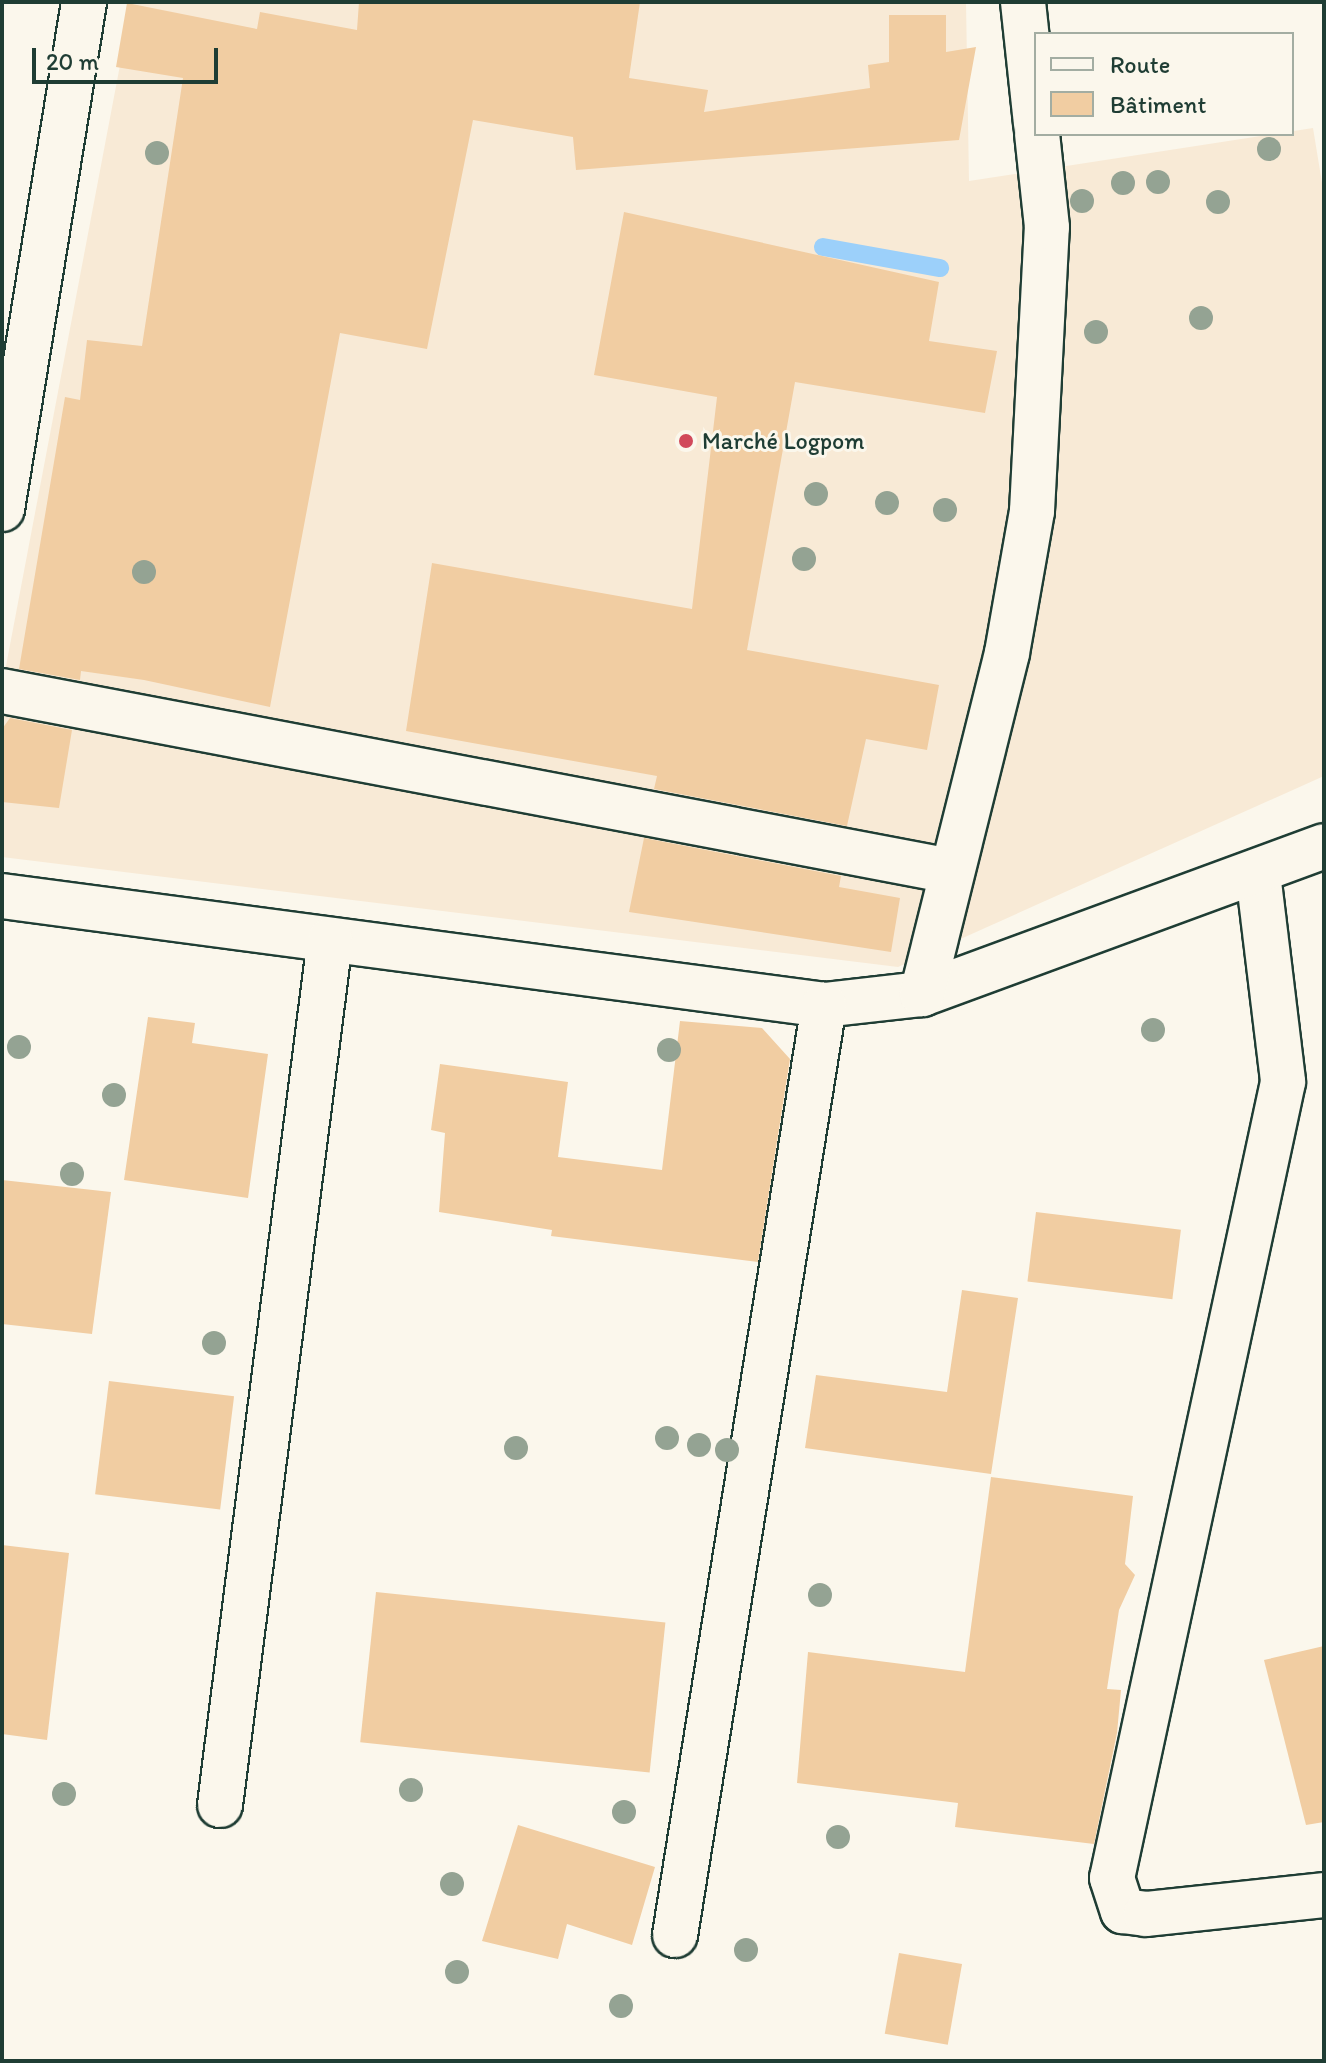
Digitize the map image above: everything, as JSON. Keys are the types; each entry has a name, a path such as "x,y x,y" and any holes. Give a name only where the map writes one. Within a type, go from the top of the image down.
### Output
{"street":[{"path":"2,509 84,2"},
{"path":"1023,2 1034,105"},
{"path":"922,994 1007,653 1032,511 1047,227 1037,136"},
{"path":"2,691 951,871"},
{"path":"2,896 824,1005 922,994 1258,874 1324,846"},
{"path":"1258,874 1283,1082 1112,1878 1123,1911 1146,1914 1324,1895"},
{"path":"220,1805 330,940"},
{"path":"675,1935 824,1005"}],"shaded area":[{"name":"Marché Logpom","path":"132,2 966,2 969,181 1261,136 1294,136 1294,131 1313,128 1324,195 1324,776 898,967 2,857 2,687"}],"building":[{"path":"359,2 640,2 629,78 708,90 704,112 870,88 868,65 889,62 889,15 946,15 946,52 976,47 959,140 576,170 573,137 473,120 427,349 340,333 270,707 144,680 81,671 80,680 19,669 65,397 80,400 87,340 142,346 183,78 116,67 127,3 257,29 260,12 357,30"},
{"path":"624,212 939,282 929,341 997,351 985,413 795,382 747,650 939,685 927,750 866,739 847,826 654,789 657,776 406,731 432,563 692,609 717,397 594,375"},
{"path":"10,718 72,730 59,808 2,802 2,729"},
{"path":"644,838 841,876 839,887 900,898 891,952 629,912"},
{"path":"148,1017 195,1023 192,1043 268,1054 248,1198 124,1180"},
{"path":"680,1021 762,1028 790,1059 758,1262 551,1236 552,1230 439,1212 445,1133 431,1130 440,1064 568,1082 558,1157 662,1170"},
{"path":"2,1180 111,1192 92,1334 2,1324"},
{"path":"1036,1212 1181,1230 1172,1299 1027,1281"},
{"path":"962,1290 1018,1298 991,1474 805,1448 816,1375 947,1392"},
{"path":"109,1381 234,1396 220,1510 95,1494"},
{"path":"991,1477 1133,1496 1125,1564 1135,1575 1119,1610 1107,1689 1121,1690 1117,1733 1094,1844 955,1827 958,1803 797,1783 808,1652 965,1672"},
{"path":"2,1545 69,1553 47,1740 2,1734"},
{"path":"376,1592 665,1622 650,1773 360,1742"},
{"path":"1324,1646 1324,1822 1306,1825 1264,1660"},
{"path":"518,1825 655,1867 632,1945 567,1924 558,1959 482,1941"},
{"path":"899,1953 962,1964 948,2045 885,2034"}],"waterway":[{"path":"823,247 940,268"}],"place":[{"name":"Marché Logpom","path":"686,441"}]}
